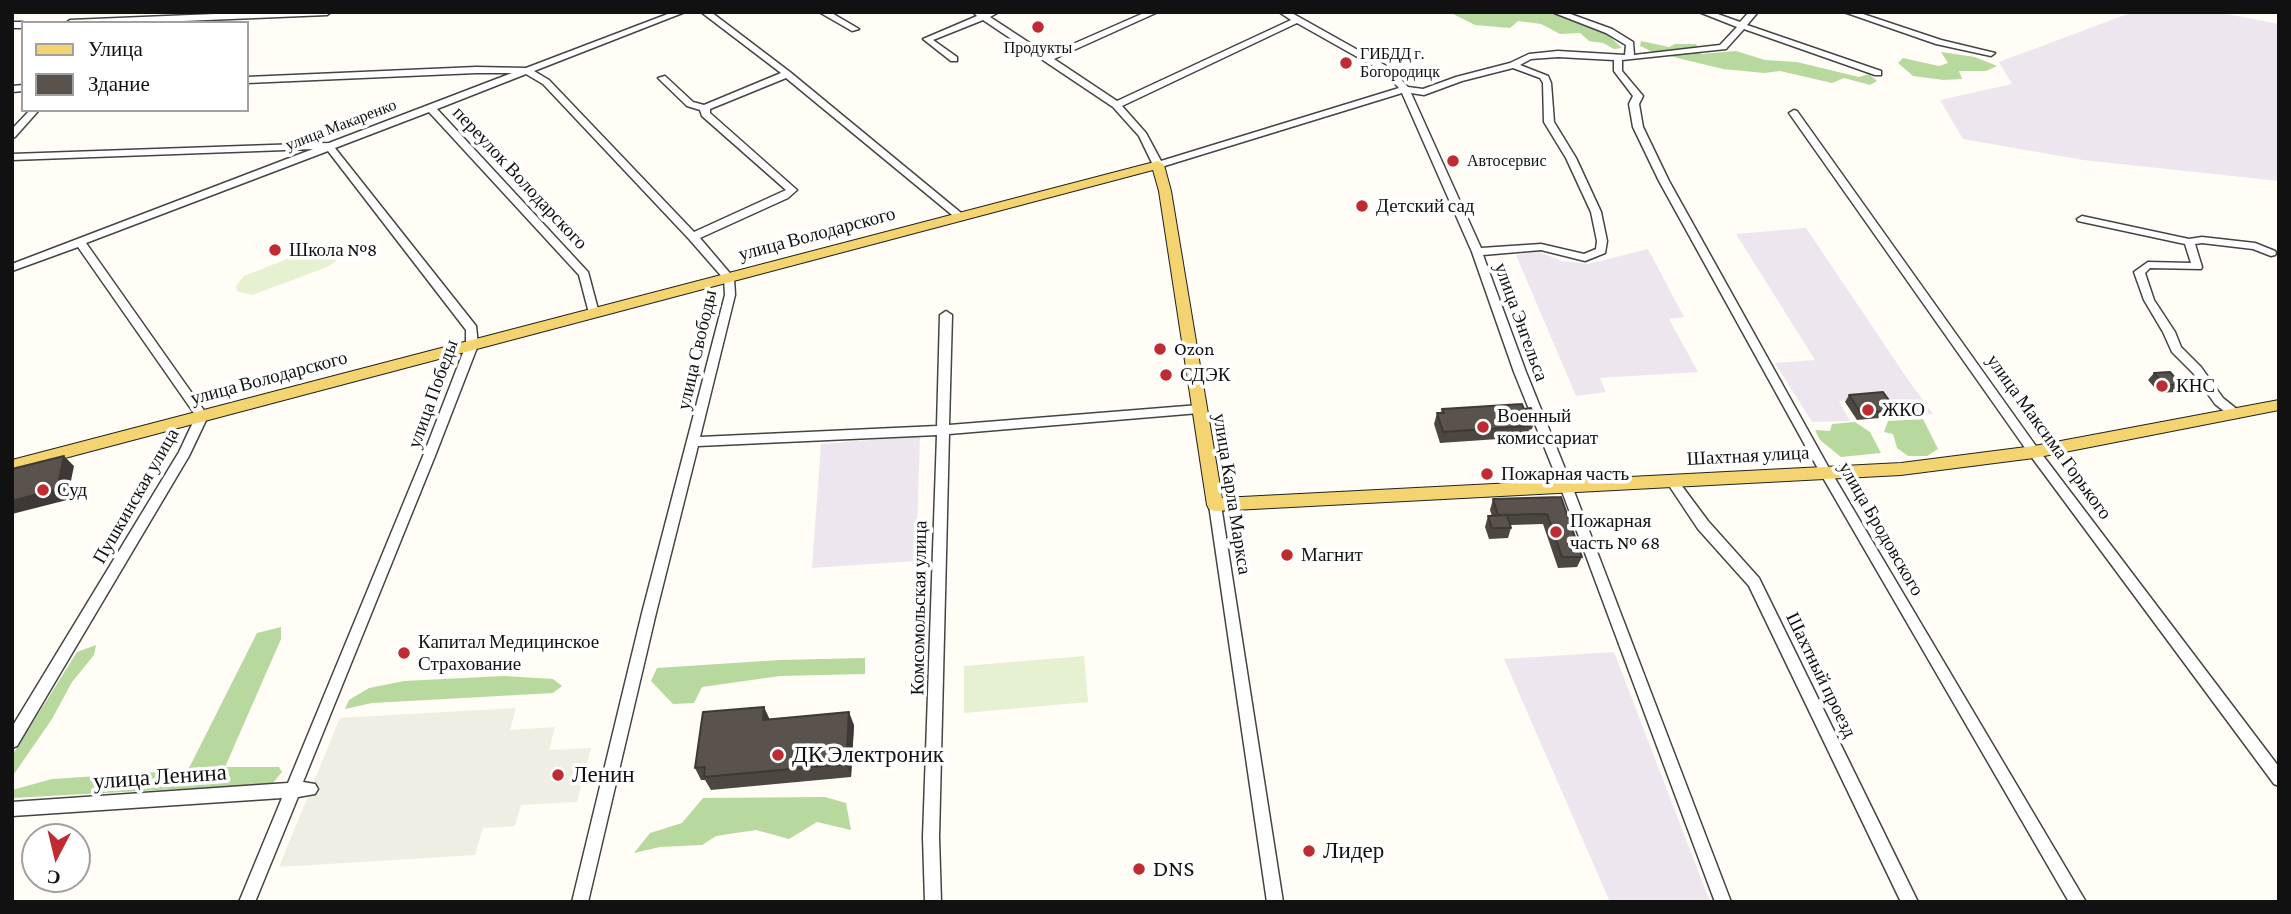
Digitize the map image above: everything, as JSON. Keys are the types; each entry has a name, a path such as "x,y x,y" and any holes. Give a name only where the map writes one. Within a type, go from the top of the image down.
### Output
{"main road":[{"name":"улица Володарского","path":"12,466 1158,165"},
{"name":"улица Карла Маркса","path":"1158,165 1165,191 1214,505"},
{"name":"Шахтная улица","path":"1214,505 1912,468 2034,452 2279,405"}],"street":[{"path":"137,21 327,12"},
{"name":"улица Макаренко","path":"12,268 681,12"},
{"path":"705,12 787,74 961,217"},
{"path":"823,12 855,29"},
{"path":"954,59 927,39 980,15 995,12"},
{"path":"1047,59 1154,12"},
{"name":"улица Энгельса","path":"1283,12 1387,69 1405,89 1477,252 1520,372 1566,486 1723,902"},
{"name":"улица Бродовского","path":"1556,12 1609,30 1630,44 1618,71 1638,96 1634,104 1638,127 1664,181 1826,474 2078,902"},
{"path":"1703,12 1878,73"},
{"path":"1624,58 1723,47 1754,12"},
{"path":"1848,12 1938,42 1991,54"},
{"name":"улица Карла Маркса","path":"980,15 1116,105 1143,135 1158,165"},
{"path":"1116,105 1298,20"},
{"name":"улица Володарского","path":"1158,165 1405,89 1424,92 1459,79 1513,65 1529,57 1558,54 1624,58"},
{"path":"1477,252 1541,247 1585,258 1601,251 1602,241 1596,212 1571,159 1549,122 1547,83 1544,76 1513,65"},
{"path":"248,80 476,69 527,71"},
{"name":"улица Свободы","path":"527,71 546,82 729,278 730,295 649,613 580,902"},
{"path":"662,78 690,104 705,108 787,74"},
{"name":"переулок Володарского","path":"431,108 584,274 594,313"},
{"path":"693,237 792,190 705,114 705,108"},
{"path":"12,135 33,112"},
{"name":"улица Максима Горького","path":"1794,113 2034,452 2279,779"},
{"path":"12,157 329,146"},
{"name":"улица Победы","path":"247,902 472,345 472,329 329,146"},
{"path":"2082,219 2189,242 2202,240 2255,246 2271,253"},
{"name":"Пушкинская улица","path":"12,741 185,453 202,416 80,242"},
{"path":"2189,242 2197,267 2148,265 2139,272 2149,300 2176,349 2197,370 2219,401 2234,413"},
{"name":"Комсомольская улица","path":"933,902 931,837 946,315"},
{"path":"693,442 942,430 1199,409"},
{"name":"Шахтный проезд","path":"1672,481 1703,525 1754,582 1910,902"},
{"name":"улица Карла Маркса","path":"1214,505 1275,902"},
{"name":"улица Ленина","path":"12,809 310,789"}],"shaded area":[{"path":"2133,12 2216,12 2279,24 2279,181 2083,160 1963,139 1940,100 2012,84 1999,62"},
{"name":"ЖКО","path":"1806,228 1933,414 1897,417 1882,397 1839,401 1850,421 1812,422 1775,363 1815,360 1736,234"},
{"path":"1648,249 1684,317 1669,319 1698,372 1600,378 1606,392 1576,396 1516,255 1537,251 1562,261 1588,264"},
{"path":"920,436 916,561 812,568 821,444"},
{"path":"1614,652 1710,902 1610,902 1504,659"},
{"path":"516,708 510,730 555,727 549,750 591,748 577,802 521,805 515,826 483,828 475,855 279,867 340,718"}],"green space":[{"path":"1449,12 1567,12 1592,23 1588,26 1608,35 1622,48 1614,49 1603,43 1589,41 1580,33 1560,34 1541,24 1518,21 1510,28 1475,25"},
{"path":"1641,41 1669,47 1675,44 1696,44 1701,54 1736,51 1765,60 1797,62 1859,77 1869,74 1877,81 1870,85 1844,78 1832,83 1780,71 1764,73 1723,69 1653,52 1640,46"},
{"path":"1941,52 1975,57 1997,66 1986,71 1959,71 1962,79 1944,80 1913,76 1898,63 1903,58 1939,66 1948,63"},
{"path":"320,246 335,252 336,261 327,267 252,295 237,291 236,286 244,276"},
{"path":"1923,419 1938,449 1927,456 1908,456 1897,448 1893,434 1884,432 1888,421"},
{"path":"1855,422 1870,432 1881,453 1841,457 1820,440 1815,430 1830,431 1832,424"},
{"path":"281,627 281,639 225,767 279,767 282,772 272,784 12,798 12,790 52,779 188,770 257,633"},
{"path":"96,645 94,655 72,682 52,719 12,777 13,754 77,652"},
{"path":"1084,656 1088,702 964,713 964,666"},
{"path":"865,658 865,674 780,676 702,687 694,703 673,704 651,681 657,668"},
{"path":"504,676 553,679 562,686 553,693 372,703 345,709 349,700 369,688 404,681"},
{"path":"825,797 846,803 851,830 817,822 789,839 756,830 716,836 702,845 660,847 634,853 650,833 682,823 703,798"}],"building":[{"path":"2170,372 2181,385 2165,385 2154,373"},
{"path":"1883,392 1896,410 1861,413 1849,395"},
{"path":"1522,404 1524,409 1531,408 1535,419 1527,419 1530,426 1443,432 1437,413 1444,413 1442,409"},
{"path":"64,456 57,489 12,501 12,469"},
{"path":"1561,497 1582,557 1562,557 1547,514 1498,515 1493,499"},
{"path":"1507,515 1511,528 1492,528 1488,516"},
{"name":"ДК Электроник","path":"764,707 763,720 849,712 846,764 704,777 705,767 695,768 703,712"}],"place":[{"name":"Продукты","path":"1038,27"},
{"name":"ГИБДД г. Богородицк","path":"1346,63"},
{"name":"Автосервис","path":"1453,161"},
{"name":"Детский сад","path":"1362,206"},
{"name":"Школа №8","path":"275,250"},
{"name":"Ozon","path":"1160,349"},
{"name":"СДЭК","path":"1166,375"},
{"name":"КНС","path":"2162,386"},
{"name":"ЖКО","path":"1868,410"},
{"name":"Военный комиссариат","path":"1483,427"},
{"name":"Пожарная часть","path":"1487,474"},
{"name":"Суд","path":"43,490"},
{"name":"Пожарная часть № 68","path":"1556,532"},
{"name":"Магнит","path":"1287,555"},
{"name":"Капитал Медицинское Страхование","path":"404,653"},
{"name":"ДК Электроник","path":"778,755"},
{"name":"Ленин","path":"558,775"},
{"name":"Лидер","path":"1309,851"},
{"name":"DNS","path":"1139,869"}]}
